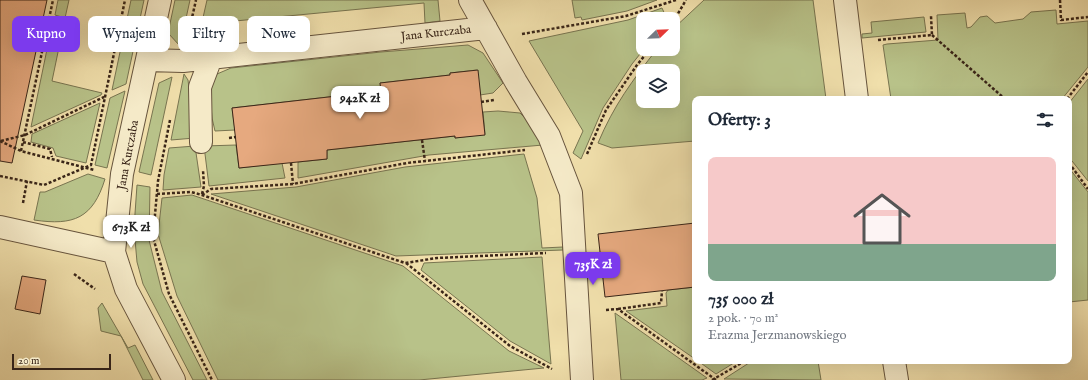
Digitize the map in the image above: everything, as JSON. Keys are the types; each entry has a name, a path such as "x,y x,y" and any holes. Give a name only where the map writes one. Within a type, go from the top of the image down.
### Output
{"street":[{"name":"Jana Kurczaba","path":"114,252 122,174 160,0"},
{"name":"Jana Kurczaba","path":"470,0 554,147 571,193 573,252 582,380"},
{"path":"845,0 857,96"},
{"name":"Jana Kurczaba","path":"147,60 183,61 489,33"},
{"path":"201,142 200,87 212,58"},
{"path":"0,227 114,252 126,288 174,380"},
{"path":"894,364 897,380"}],"path":[{"path":"50,16 53,0"},
{"path":"0,176 44,185 91,165 125,0"},
{"path":"489,33 600,21 626,16 676,0"},
{"path":"679,12 686,0"},
{"path":"1060,0 1062,20 1088,17"},
{"path":"931,16 932,35 1002,96"},
{"path":"850,43 932,35"},
{"path":"21,151 42,52"},
{"path":"571,193 606,110 644,56"},
{"path":"1069,96 1088,72"},
{"path":"1,141 25,134 105,97"},
{"path":"171,118 157,194 153,237 169,294 212,380"},
{"path":"422,140 425,161"},
{"path":"1,141 21,151 52,158 52,160 84,168"},
{"path":"23,142 50,149 52,158"},
{"path":"202,195 211,189 293,184 425,161 554,147"},
{"path":"291,162 293,184"},
{"path":"1072,167 1088,189"},
{"path":"21,210 27,182"},
{"path":"157,194 191,192 202,195 405,263 510,346 554,370"},
{"path":"405,263 437,258 573,252"},
{"path":"72,272 99,294"},
{"path":"578,312 618,309 661,302 662,291"},
{"path":"618,309 692,363"},
{"path":"693,364 715,380 740,364"}],"green space":[{"path":"58,0 69,0 65,16 55,15"},
{"path":"131,0 144,0 141,16 128,16"},
{"path":"175,0 190,0 187,16 178,16 178,44 170,35 170,24"},
{"path":"207,0 438,0 440,21 425,23 424,3 288,16 247,16 247,20 239,21 239,16 203,16"},
{"path":"572,0 657,0 627,11 582,20 581,17 575,18"},
{"path":"704,0 813,0 826,96 692,96 692,141 612,148 598,143 610,117 636,76 636,108 680,108 680,64 645,64 652,56 680,56 680,22"},
{"path":"662,8 664,12 651,12"},
{"path":"1056,10 1057,24 1088,21 1088,67 1064,96 891,96 883,45 938,40 937,15 965,13 967,28 971,27 980,17 987,16 995,23 1023,19 1031,12"},
{"path":"636,17 636,56 638,56 603,108 581,159 573,153 583,131 529,41"},
{"path":"924,17 926,32 862,38 862,34 872,33 871,22"},
{"path":"468,45 483,53 503,83 493,93 480,95 477,70 450,73 450,75 380,83 381,91 232,108 235,130 215,131 212,118 209,81 217,74 231,68 381,52"},
{"path":"46,52 58,52 52,81 102,93 101,95 31,127"},
{"path":"120,52 133,52 126,84 112,90"},
{"path":"184,74 188,80 195,138 171,140"},
{"path":"172,77 151,175 139,172 159,83"},
{"path":"1088,79 1088,181 1072,161 1072,99"},
{"path":"125,91 107,168 95,165 110,98"},
{"path":"100,103 86,163 56,156 53,148 31,142 32,134"},
{"path":"498,111 520,113 533,126 543,145 429,155 298,178 298,162 327,159 327,150 485,134 483,112"},
{"path":"236,145 239,168 282,163 285,178 209,186 204,146"},
{"path":"195,146 201,187 163,190 169,148"},
{"path":"524,154 537,198 542,248 563,247 563,250 396,256 211,194 296,187 405,167"},
{"path":"1072,172 1088,192 1088,300 1072,302"},
{"path":"88,174 105,179 100,192 88,211 71,220 60,222 34,220 40,192 45,192"},
{"path":"137,185 150,187 149,240 162,292 207,380 193,380 143,284 137,262 134,228"},
{"path":"192,195 403,266 509,351 544,368 419,380 218,380 177,296 158,234 162,198"},
{"path":"542,257 551,364 510,341 421,270 424,263"},
{"path":"692,287 692,357 626,311 667,306 666,293 668,290"},
{"path":"102,303 128,348 135,345 153,380 143,380 121,336 101,331 98,308"},
{"path":"615,313 707,378 702,380 621,380"},
{"path":"702,364 732,364 716,374"},
{"path":"747,364 818,364 821,380 724,379"}],"building":[{"path":"0,0 47,0 44,16 12,16 12,52 36,52 12,163 0,161"},
{"path":"478,70 485,135 455,138 455,136 327,150 327,159 239,168 232,108 381,91 380,83 450,75 450,73"},
{"path":"692,223 692,287 605,297 598,234"},
{"path":"22,276 46,280 40,314 15,309"}]}
